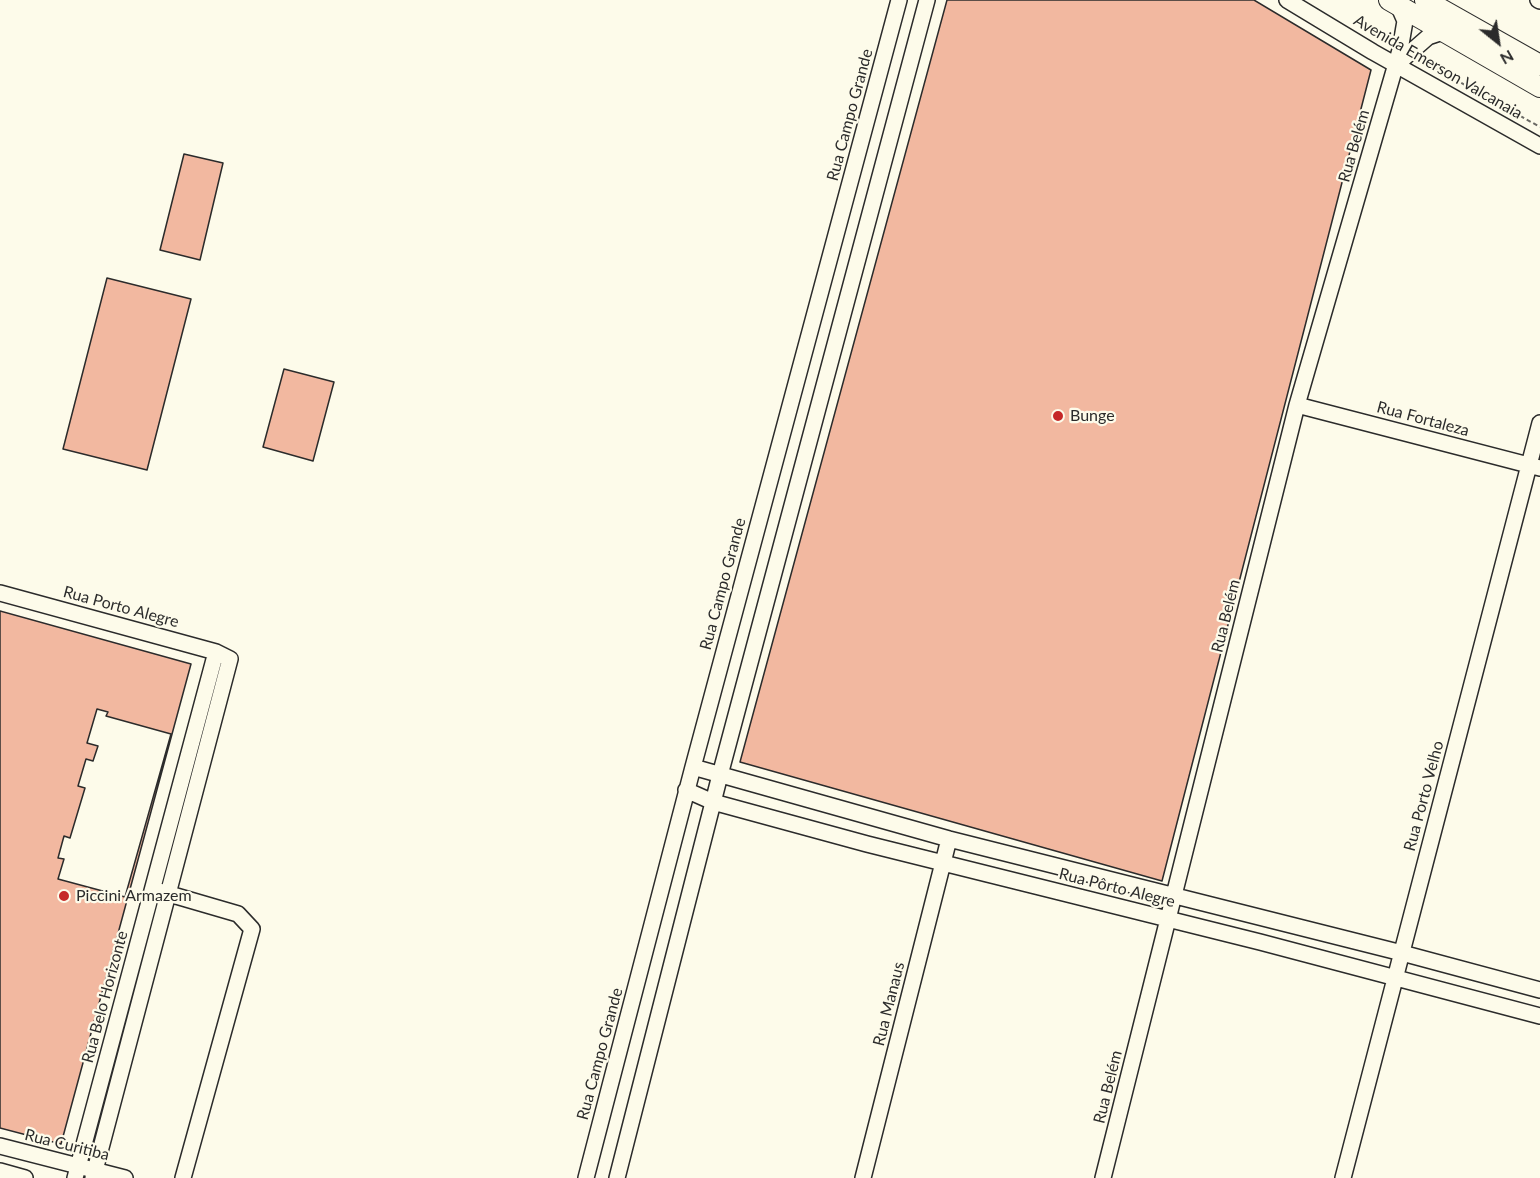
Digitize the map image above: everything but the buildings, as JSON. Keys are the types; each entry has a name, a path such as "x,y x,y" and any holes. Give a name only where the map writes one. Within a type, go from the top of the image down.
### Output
{"main road":[{"path":"1425,0 1540,65"},
{"path":"1393,3 1540,87"}],"street":[{"name":"Rua Campo Grande","path":"586,1178 686,790 899,0"},
{"path":"617,1178 720,775 927,0"},
{"name":"Avenida Emerson Valcanaia","path":"1287,0 1396,65 1540,146"},
{"name":"Rua Belém","path":"1103,1178 1170,920 1297,405 1405,32 1405,21 1393,3"},
{"path":"1396,65 1428,36 1443,32"},
{"name":"Rua Fortaleza","path":"1297,405 1534,466"},
{"name":"Rua Porto Velho","path":"1343,1178 1534,466 1540,423"},
{"name":"Rua Porto Alegre","path":"0,593 216,652 230,659 168,896"},
{"name":"Rua Belo Horizonte","path":"77,1172 216,652"},
{"name":"Rua Pôrto Alegre","path":"693,767 949,839 1540,990"},
{"name":"Rua Pôrto Alegre","path":"686,790 713,802 867,844 1260,942 1540,1016"},
{"path":"810,828 817,803"},
{"path":"867,844 875,819"},
{"name":"Rua Manaus","path":"863,1178 949,839"},
{"path":"1037,887 1043,862"},
{"path":"153,888 168,896 238,914 252,929 183,1178"},
{"path":"94,1174 168,896"},
{"path":"1260,942 1265,918"},
{"path":"107,1059 123,1066"},
{"name":"Rua Curitiba","path":"0,1146 77,1172 125,1178"},
{"path":"0,1171 25,1178"}],"path":[{"path":"1408,53 1540,127"}],"place":[{"name":"Bunge","path":"1058,416"},
{"name":"Piccini Armazem","path":"64,896"}]}
